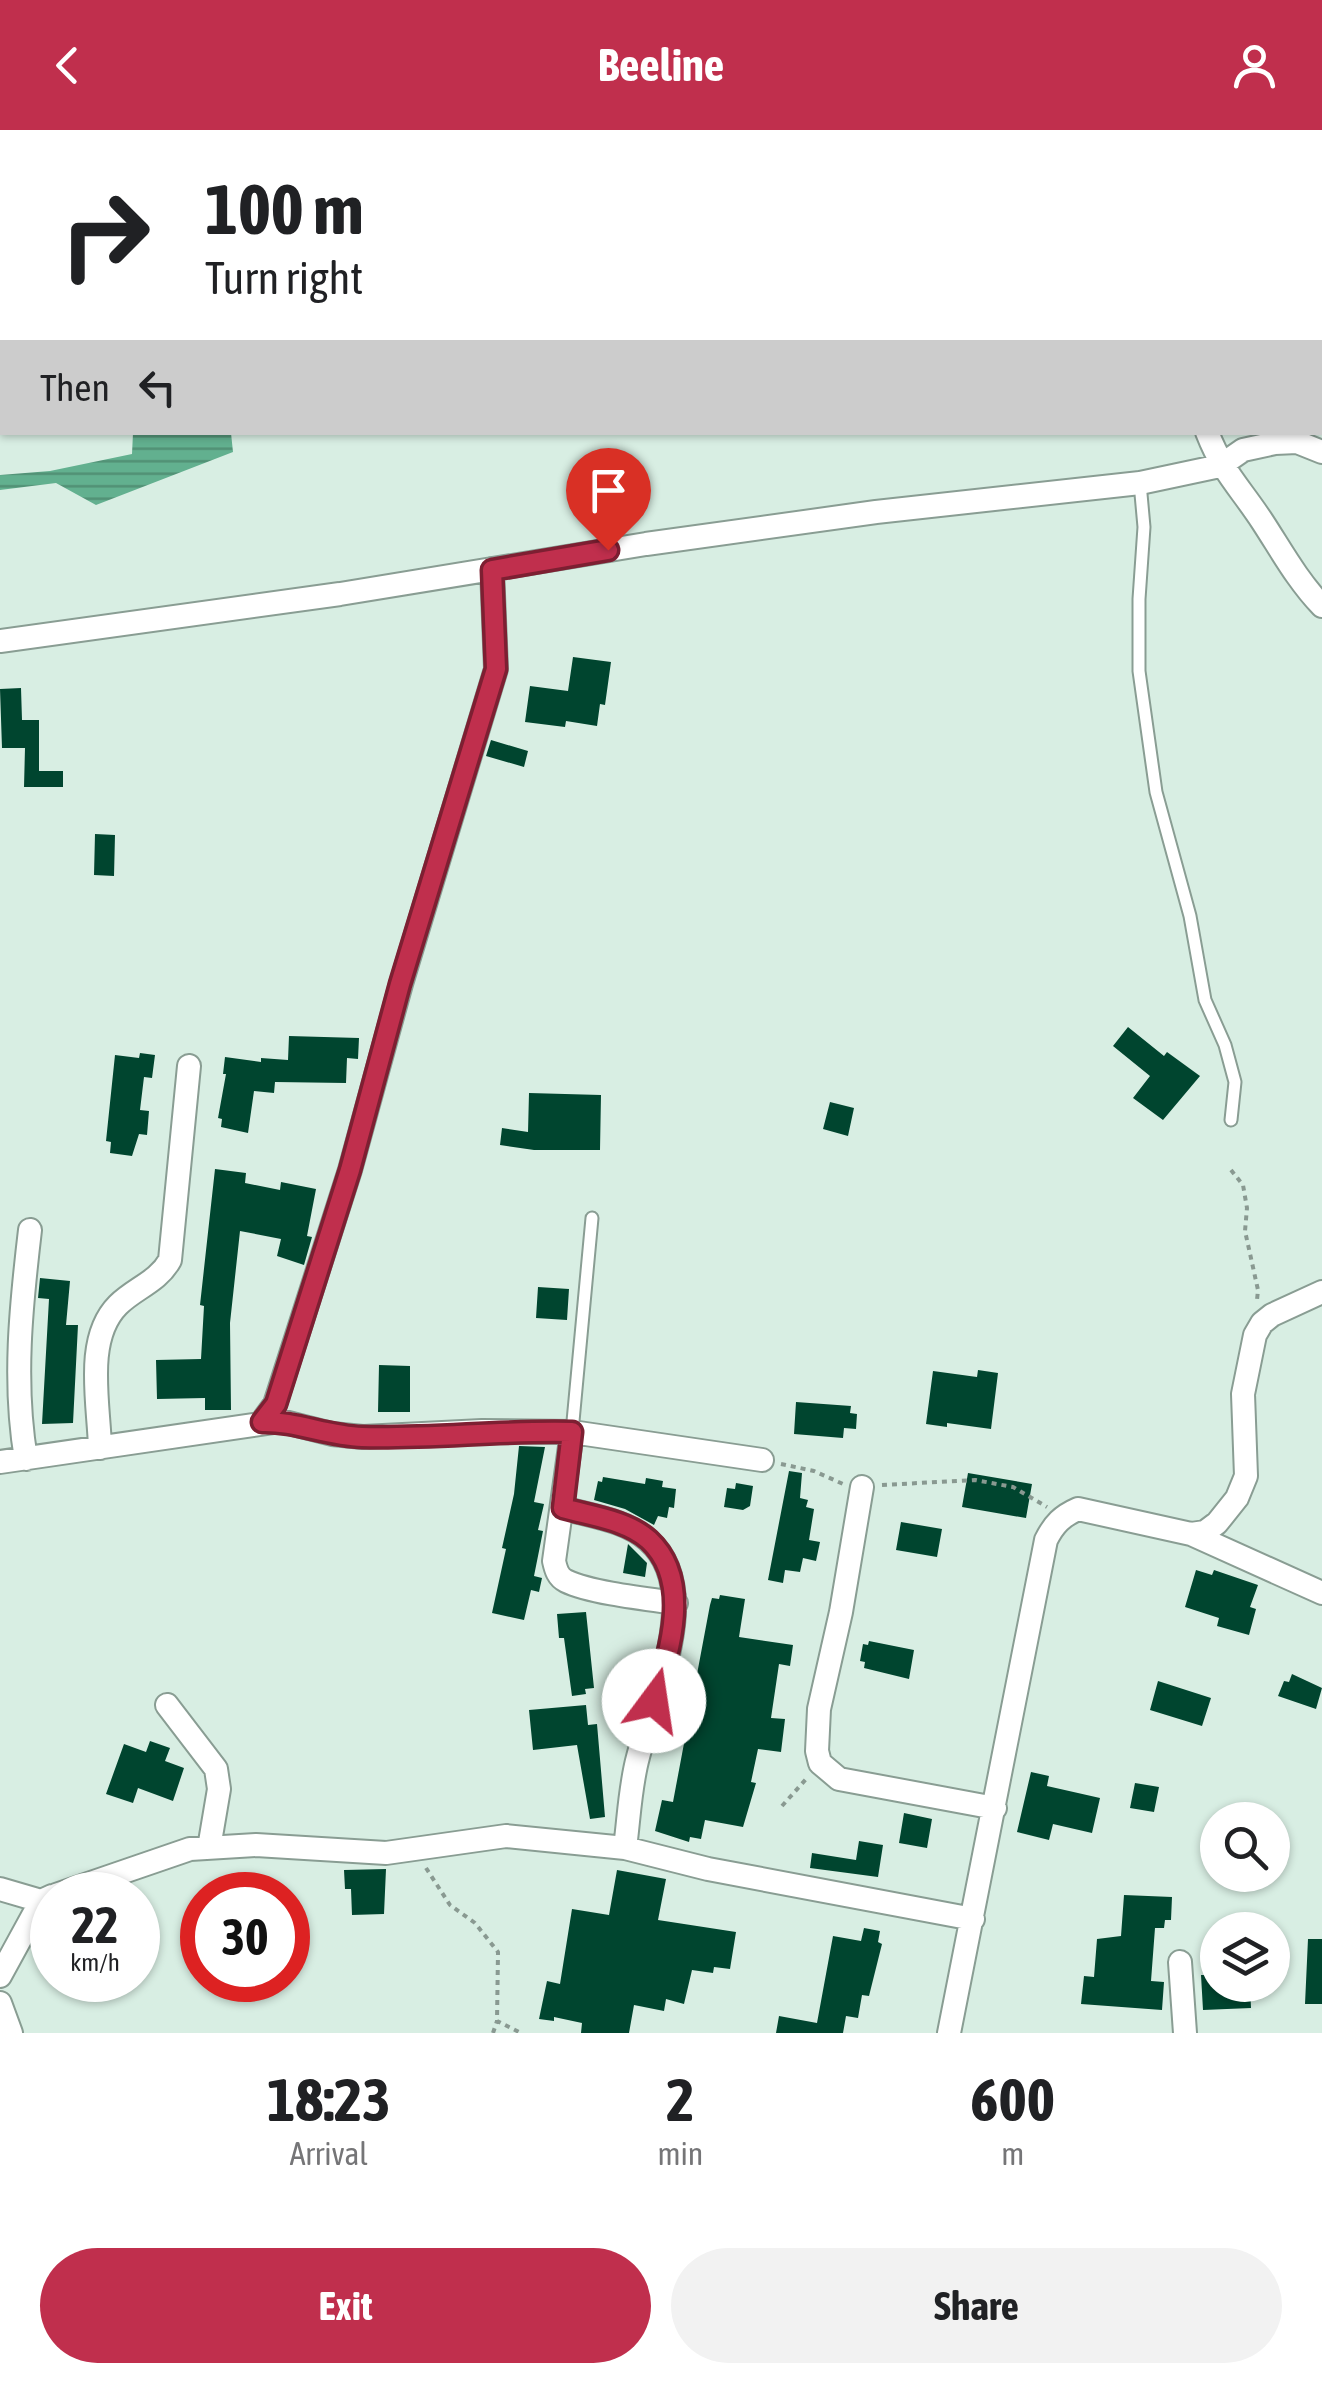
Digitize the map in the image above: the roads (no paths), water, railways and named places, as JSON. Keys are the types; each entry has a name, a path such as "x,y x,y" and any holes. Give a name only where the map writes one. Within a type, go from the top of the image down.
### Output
{"street":[{"path":"1208,435 1220,466 1261,520 1283,558 1322,606"},
{"path":"0,641 340,594 646,544 1140,483 1220,466 1243,450 1276,443 1297,442 1322,452"},
{"path":"262,1422 276,1404 350,1170 400,984 496,669 492,570"},
{"path":"100,1448 99,1337 115,1307 164,1271 170,1260 189,1066"},
{"path":"26,1459 20,1423 20,1314 30,1230"},
{"path":"1191,1534 1205,1532 1216,1523 1237,1498 1246,1476 1243,1394 1255,1335 1272,1315 1322,1292"},
{"path":"0,1462 262,1422 364,1437 482,1431 572,1432 762,1460"},
{"path":"572,1432 554,1562 557,1573 564,1580 676,1603"},
{"path":"862,1487 842,1612 819,1709 820,1762 839,1779 995,1808"},
{"path":"563,1508 626,1526 649,1540 664,1561 676,1603 664,1672 636,1761 626,1848"},
{"path":"949,2033 1046,1540 1053,1526 1065,1514 1078,1509 1191,1534 1322,1593"},
{"path":"167,1706 216,1769 218,1789 209,1848"},
{"path":"123,1872 190,1849 256,1845 386,1852 506,1836 626,1848 708,1869 972,1919"},
{"path":"0,1889 30,1894"},
{"path":"0,1976 30,1929"},
{"path":"1180,1962 1185,2033"},
{"path":"0,2003 11,2033"}],"lane":[{"path":"1140,483 1144,527 1139,671 1151,758 1156,792 1190,916 1205,1000 1225,1045 1235,1082 1231,1120"},
{"path":"572,1432 592,1218"}]}
